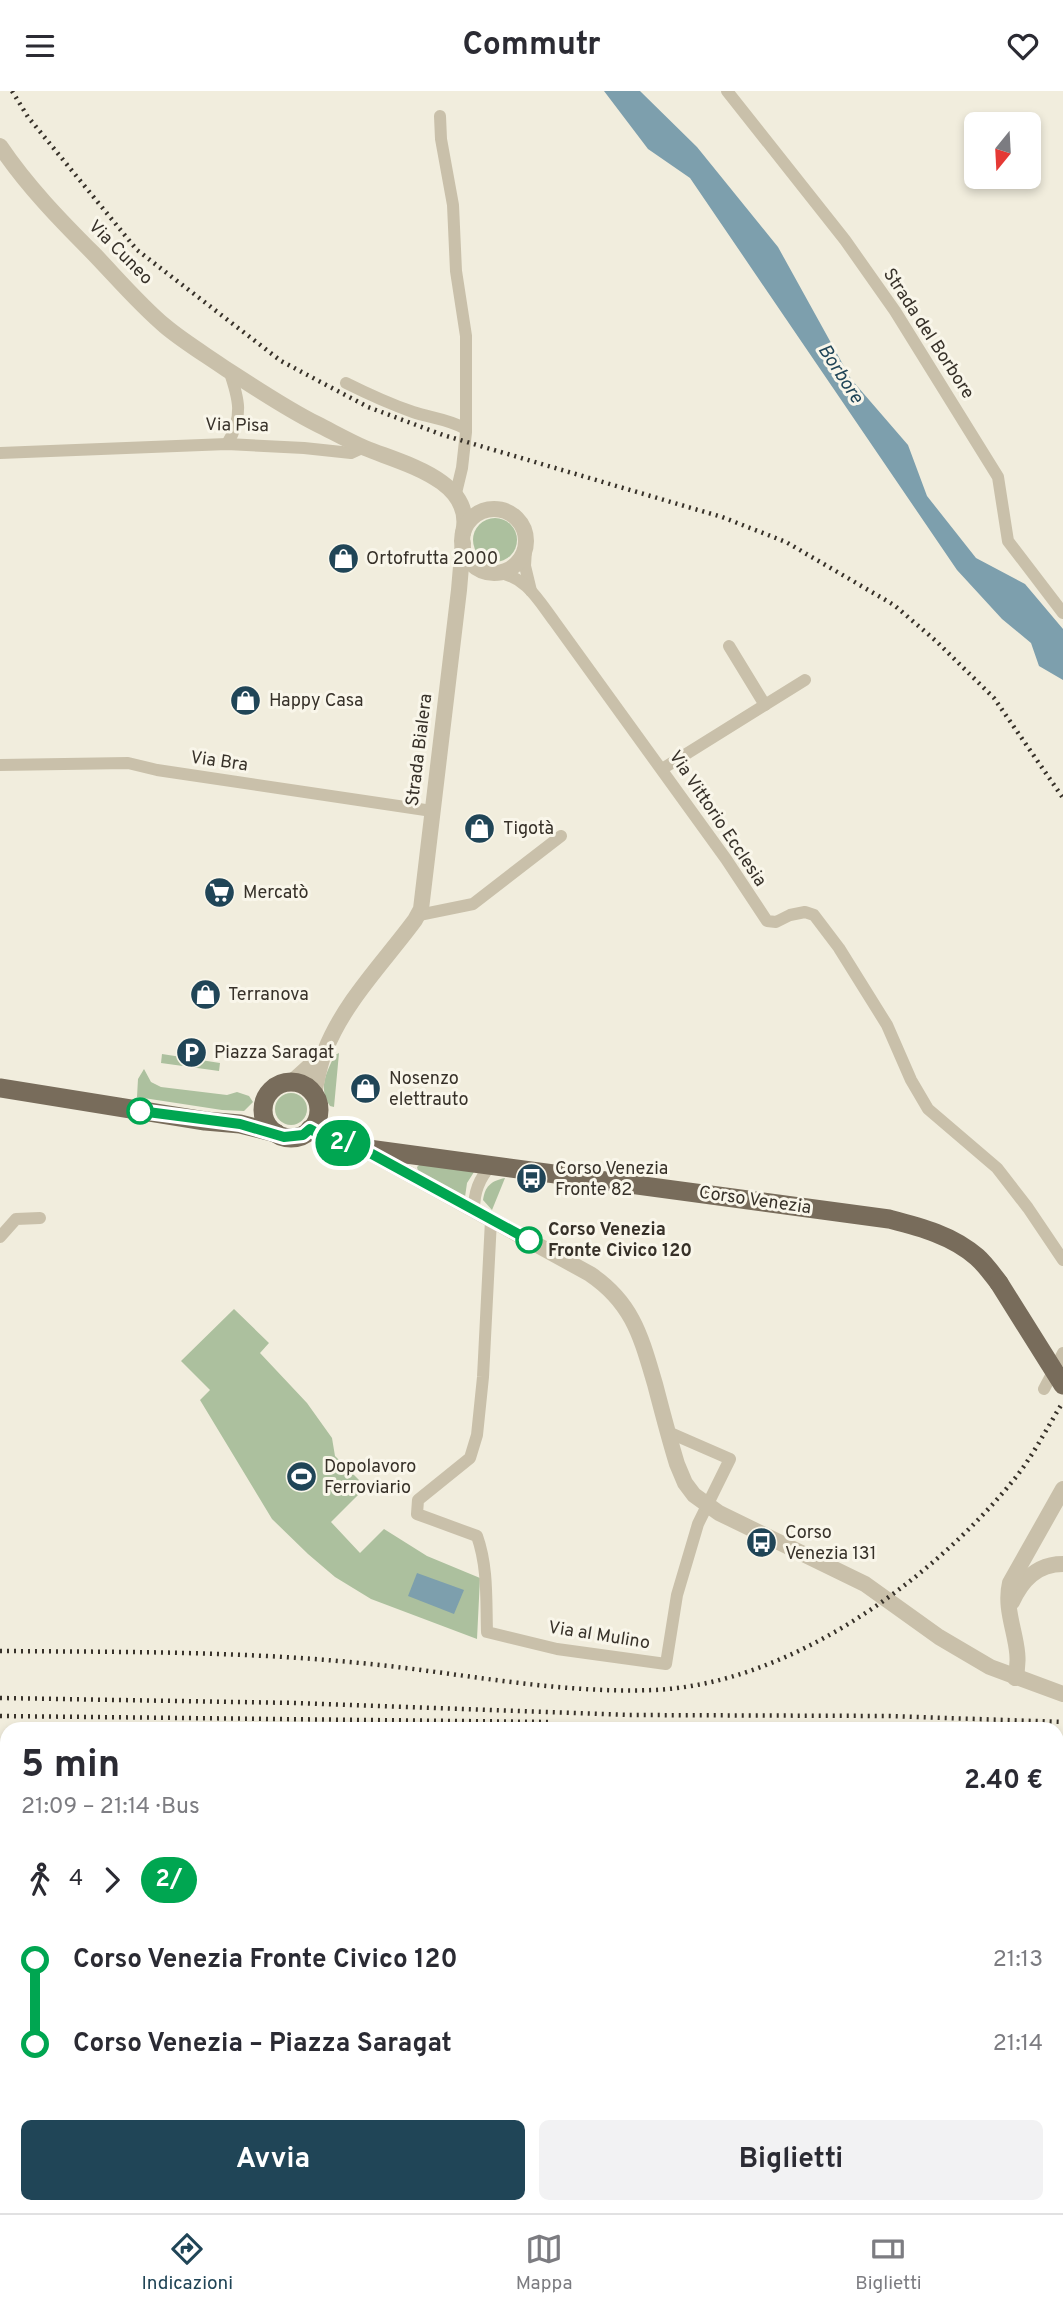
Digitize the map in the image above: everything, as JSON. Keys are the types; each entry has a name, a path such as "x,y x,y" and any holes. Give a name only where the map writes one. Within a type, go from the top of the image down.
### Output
{"main road":[{"path":"0,1088 205,1121 240,1124 276,1133 294,1137 303,1135 316,1122 318,1112 314,1094 307,1087 292,1082 277,1085 271,1090 264,1101 263,1110 269,1127 276,1133"},
{"path":"240,1124 263,1110"},
{"name":"Corso Venezia","path":"310,1129 326,1138 361,1148 889,1219 923,1228 955,1242 977,1257 999,1283 1054,1387"}],"street":[{"name":"Strada del Borbore","path":"727,91 845,240 895,311 998,477 1008,541 1063,613"},
{"path":"440,116 441,139 453,205 456,271 466,335 466,429 463,468 456,498 465,516 463,538 468,559 473,565 493,572"},
{"name":"Via Cuneo","path":"0,146 16,170 58,218 165,326 265,395 364,447"},
{"path":"227,444 239,419 237,392 229,370"},
{"path":"346,383 389,404 453,422 466,429"},
{"name":"Via Pisa","path":"0,453 227,444 351,453 364,447 426,471 456,498 471,506 496,509"},
{"path":"459,590 471,578 512,568 523,556 526,548 525,530 520,522 505,511 496,509 478,513 469,522 463,538"},
{"name":"Strada Bialera","path":"314,1094 324,1053 344,1015 419,915 424,894 463,538"},
{"name":"Via Vittorio Ecclesia","path":"526,548 525,566 531,591"},
{"name":"Via Vittorio Ecclesia","path":"493,572 516,578 531,591 662,769 767,921 775,922 805,912 814,915 887,1025 911,1080 928,1109 997,1168 1063,1260"},
{"path":"729,646 765,705"},
{"path":"662,769 805,680"},
{"name":"Via Bra","path":"0,765 128,763 157,770 432,811"},
{"path":"419,915 473,904 561,836"},
{"name":"Strada Bialera","path":"292,1082 324,1053"},
{"name":"Corso Venezia","path":"361,1148 590,1274 621,1301 641,1336 668,1432 685,1483 694,1495 719,1513 865,1584 939,1637 990,1667 1063,1694"},
{"path":"474,1210 473,1197 491,1165"},
{"path":"0,1237 16,1219 40,1218"},
{"name":"Via al Mulino","path":"491,1220 483,1377 477,1435 470,1458 418,1500 417,1514 477,1536 486,1582 487,1632 569,1651 666,1664 677,1595 698,1524 730,1459 668,1432"},
{"path":"1054,1387 1063,1353"},
{"path":"1015,1678 1019,1658 1007,1610 1010,1583 1063,1489"},
{"path":"1007,1610 1025,1579 1038,1569 1054,1564 1063,1565"}],"green space":[{"path":"495,518 511,524 517,540 511,556 495,562 479,556 473,540 479,524"},
{"path":"339,1053 334,1107 330,1106 326,1099 324,1087 329,1068 335,1055"},
{"path":"162,1054 220,1063 219,1071 161,1063"},
{"path":"144,1069 151,1082 161,1087 227,1095 237,1092 249,1096 253,1102 244,1111 137,1097 138,1079"},
{"path":"291,1093 302,1098 307,1109 302,1120 291,1125 280,1120 275,1109 280,1098"},
{"path":"420,1164 474,1172 467,1183 465,1197 418,1171"},
{"path":"505,1178 492,1210 483,1200 485,1191 492,1183"},
{"name":"Dopolavoro Ferroviario","path":"234,1309 269,1343 260,1353 307,1403 332,1438 335,1456 366,1487 331,1522 360,1553 384,1529 427,1556 480,1578 477,1639 371,1599 335,1577 272,1519 200,1400 210,1390 181,1361"}],"water":[{"name":"Borbore","path":"604,91 640,91 697,147 778,247 851,379 908,445 927,496 976,558 1025,584 1063,629 1063,680 1039,666 1031,643 1002,619 957,570 690,178 648,149"},
{"path":"417,1573 464,1590 454,1614 408,1596"}],"railway":[{"path":"12,91 28,117 137,250 281,361 368,407 443,435 722,517 786,542 894,605 936,641 994,698 1063,798"},
{"path":"0,1651 270,1656 396,1667 580,1689 654,1690 705,1683 756,1669 806,1647 855,1620 901,1588 944,1553 1016,1477 1063,1402"},
{"path":"0,1698 297,1703 629,1715 890,1716 1063,1722"},
{"path":"0,1716 551,1722"}],"bus line":[{"name":"2/","path":"140,1111 240,1124 284,1137 303,1135 310,1129 326,1138 361,1148 529,1240"}],"place":[{"name":"Ortofrutta 2000","path":"343,559"},
{"name":"Happy Casa","path":"246,701"},
{"name":"Tigotà","path":"480,829"},
{"name":"Mercatò","path":"220,893"},
{"name":"Terranova","path":"205,995"},
{"name":"Piazza Saragat","path":"191,1053"},
{"name":"Nosenzo elettrauto","path":"366,1089"},
{"name":"Corso Venezia Fronte 82","path":"532,1179"},
{"name":"Corso Venezia Fronte Civico 120","path":"529,1240"},
{"name":"Dopolavoro Ferroviario","path":"301,1477"},
{"name":"Corso Venezia 131","path":"762,1543"}]}
